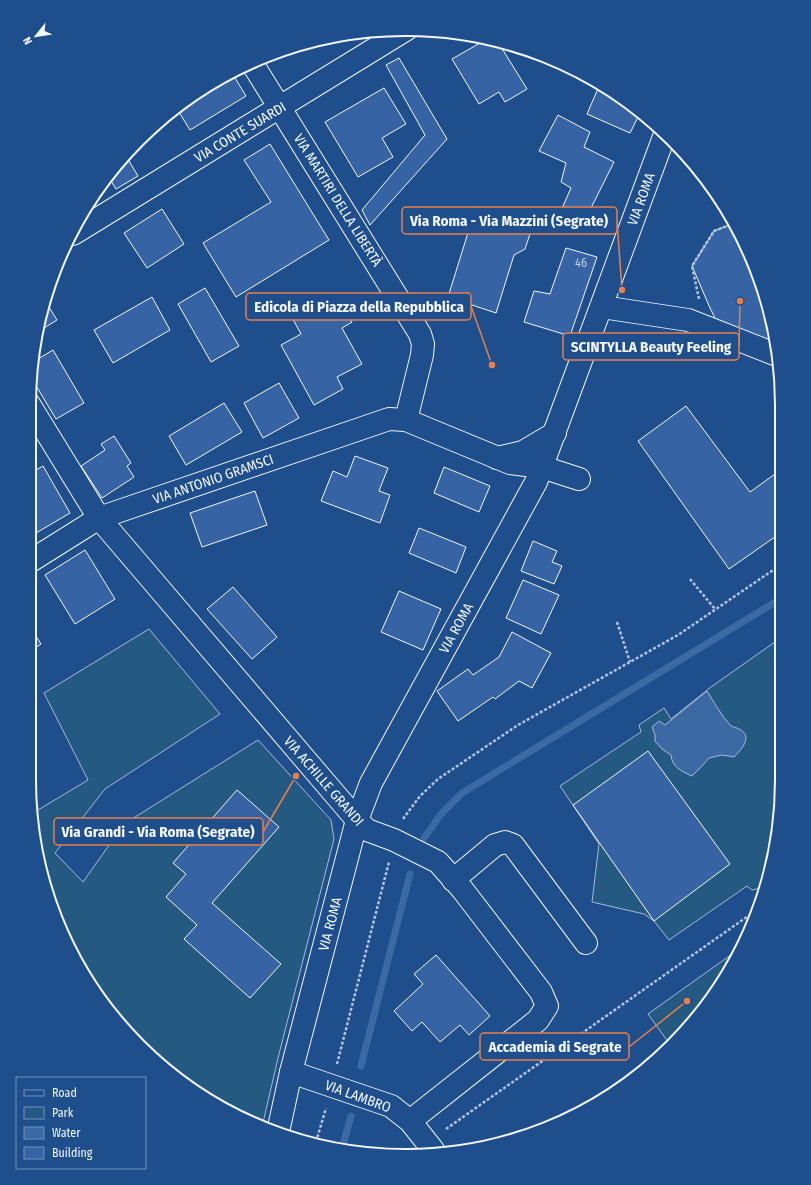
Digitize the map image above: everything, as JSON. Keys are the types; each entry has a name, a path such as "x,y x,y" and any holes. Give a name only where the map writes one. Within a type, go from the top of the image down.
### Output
{"street":[{"name":"VIA CONTE SUARDI","path":"82,229 281,108 395,36"},
{"name":"VIA MARTIRI DELLA LIBERTÀ","path":"255,68 422,339 422,355 406,420"},
{"name":"VIA ROMA","path":"279,1126 291,1072 357,820 371,784 536,482 663,140"},
{"path":"602,307 688,320 771,353"},
{"name":"VIA ACHILLE GRANDI","path":"36,415 99,518 357,820 367,830 394,840 438,862 462,889 541,992 547,1006 538,1020 410,1121"},
{"name":"VIA ANTONIO GRAMSCI","path":"36,558 99,518 384,420 394,418 406,420"},
{"path":"406,420 496,458 514,464 542,467 579,479"},
{"path":"496,458 523,452 555,432"},
{"path":"453,880 495,845 505,842 513,845 586,943"},
{"name":"VIA LAMBRO","path":"291,1072 391,1106 410,1121 430,1146"}],"path":[{"path":"704,326 692,266 714,231 728,226"},
{"path":"317,1138 332,1086 394,840 404,816 420,796 438,779 518,725 678,635 775,569"},
{"path":"690,579 715,609"},
{"path":"617,622 630,662"},
{"path":"430,1146 749,916"}],"green space":[{"path":"149,629 220,714 105,789 55,853 83,882 124,824 258,740 331,820 334,839 263,1121 242,1111 200,1087 181,1073 144,1041 112,1004 98,985 74,943 64,921 49,875 43,852 38,810 88,780 44,693"},
{"path":"775,642 775,780 772,828 768,852 758,889 752,890 747,886 669,940 654,921 644,914 592,902 599,844 560,786 641,732 639,725 664,708 671,719 711,687"},
{"path":"730,956 713,985 699,1004 667,1041 648,1014"}],"water":[{"path":"707,691 731,726 738,728 743,732 746,735 746,739 743,747 734,757 722,755 709,758 692,776 675,766 671,755 662,749 655,741 655,735 652,727 659,721 665,725"}],"building":[{"path":"479,43 503,49 527,89 505,102 499,92 479,104 452,59"},
{"path":"399,58 447,139 370,225 362,210 425,135 386,65"},
{"path":"235,78 246,96 190,130 180,113 200,98"},
{"path":"384,88 406,124 382,138 393,157 358,177 325,122"},
{"path":"597,90 611,98 637,118 630,133 587,114"},
{"path":"558,115 590,132 584,147 614,162 586,218 563,206 571,188 561,182 566,163 539,151"},
{"path":"270,144 329,240 236,297 203,243 271,202 244,160"},
{"path":"129,161 138,176 116,189 111,182"},
{"path":"476,207 533,225 525,249 514,255 496,313 448,297"},
{"path":"162,209 184,244 147,268 124,233"},
{"path":"728,226 737,242 755,287 770,344 718,324 710,308 692,266 714,231"},
{"path":"566,248 597,257 570,336 524,322 534,291 550,294"},
{"path":"205,288 239,346 211,362 178,304"},
{"path":"327,293 334,306 341,302 352,322 342,328 362,364 337,377 343,389 314,405 281,345 301,334 290,314"},
{"path":"152,297 170,330 113,363 94,330"},
{"path":"50,308 57,320 44,328"},
{"path":"53,350 84,403 56,419 37,387 39,358"},
{"path":"279,383 299,418 263,438 244,403"},
{"path":"224,403 242,432 186,465 169,436"},
{"path":"686,406 750,492 775,474 775,537 729,569 638,441"},
{"path":"114,436 131,463 127,466 134,477 102,498 81,466 105,450 101,444"},
{"path":"355,456 388,468 379,491 390,495 380,523 321,501 333,471 347,477"},
{"path":"43,466 70,513 36,533 36,470"},
{"path":"444,467 490,486 479,512 434,493"},
{"path":"255,491 267,525 202,547 190,513"},
{"path":"419,528 466,547 456,573 409,553"},
{"path":"533,541 557,551 552,562 562,566 554,584 521,571"},
{"path":"85,550 115,599 75,624 45,575"},
{"path":"523,580 559,595 541,634 506,618"},
{"path":"233,587 277,637 252,659 207,609"},
{"path":"399,591 441,609 423,650 381,632"},
{"path":"512,632 551,653 532,688 519,681 495,699 493,697 458,721 437,691 468,669 473,675 499,657"},
{"path":"36,636 41,644 36,647"},
{"path":"648,751 730,864 654,921 573,805"},
{"path":"237,790 279,827 212,903 281,964 250,998 184,939 197,925 166,897 186,874 173,863"},
{"path":"436,955 490,1016 469,1035 460,1025 440,1042 422,1022 412,1031 394,1011 423,984 414,974"}],"waterway":[{"path":"424,838 442,813 462,793 775,602"},
{"path":"361,1066 410,874"},
{"path":"343,1144 351,1116"}],"place":[{"name":"Via Roma - Via Mazzini (Segrate)","path":"622,290"},
{"name":"SCINTYLLA Beauty Feeling","path":"740,301"},
{"name":"Edicola di Piazza della Repubblica","path":"492,365"},
{"name":"Via Grandi - Via Roma (Segrate)","path":"296,776"},
{"name":"Accademia di Segrate","path":"687,1001"}]}
